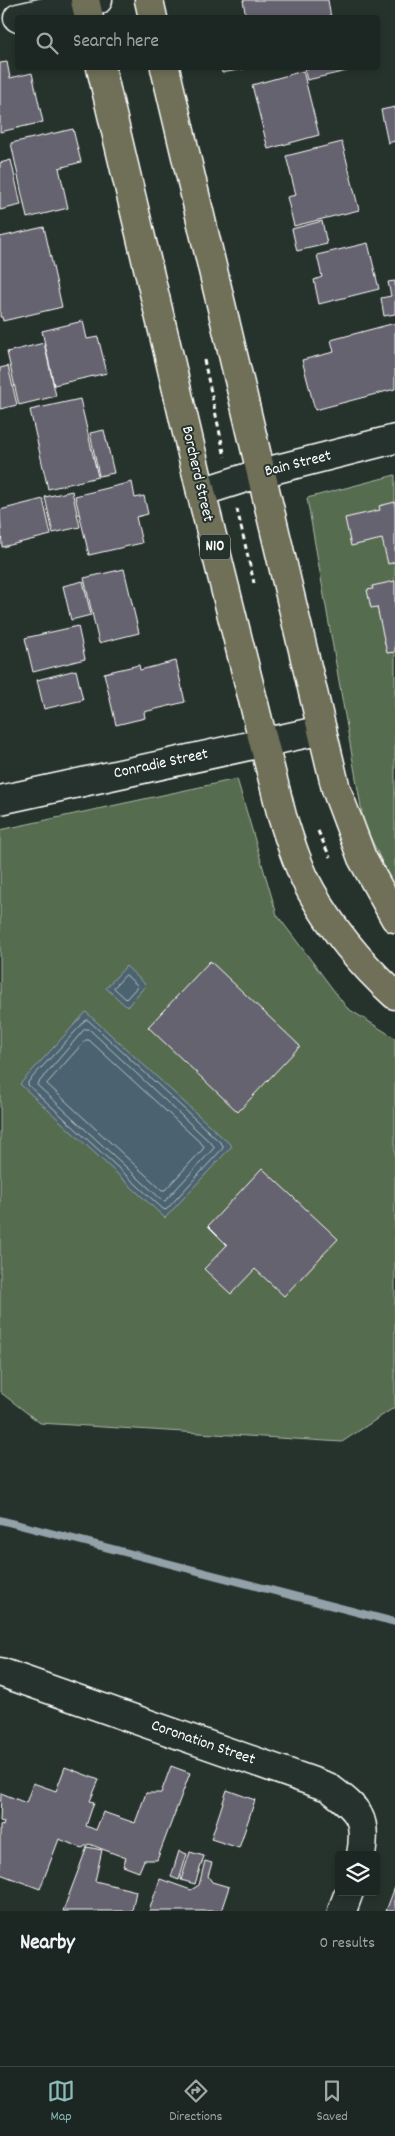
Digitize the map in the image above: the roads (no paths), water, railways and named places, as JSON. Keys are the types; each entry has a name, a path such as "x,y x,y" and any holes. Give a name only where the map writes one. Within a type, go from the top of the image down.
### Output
{"highway":[{"path":"149,0 152,15"},
{"name":"Borcherd Street","path":"101,70 201,492 282,816 296,856 311,890 332,926 360,959 395,995"},
{"path":"165,70 336,790 362,858 395,918"}],"street":[{"path":"34,15 89,5"},
{"path":"0,21 15,18"},
{"name":"Bain Street","path":"201,492 261,472 395,439"},
{"name":"Conradie Street","path":"0,800 322,730"},
{"name":"Coronation Street","path":"0,1672 328,1787 356,1810 363,1828 362,1851"},
{"path":"342,1911 348,1896"}],"water":[{"path":"126,966 146,985 127,1007 106,988"},
{"path":"86,1012 232,1146 165,1218 20,1084"}],"waterway":[{"path":"0,1520 395,1622"}]}
